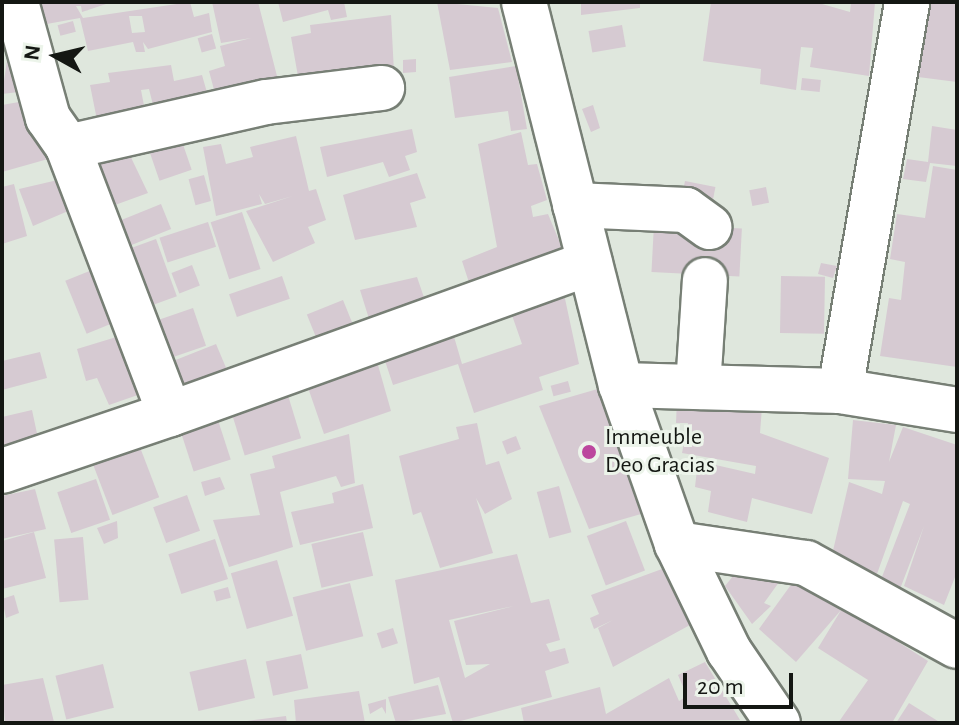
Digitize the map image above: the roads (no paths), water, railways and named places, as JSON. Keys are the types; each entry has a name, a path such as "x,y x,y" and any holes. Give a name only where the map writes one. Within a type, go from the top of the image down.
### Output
{"street":[{"path":"16,2 43,105 68,147 170,414"},
{"path":"524,2 621,385 677,544 729,651 778,723"},
{"path":"840,391 907,2"},
{"path":"68,147 266,102 382,88"},
{"path":"575,205 686,210 709,227"},
{"path":"2,471 590,263"},
{"path":"698,387 705,280"},
{"path":"621,385 840,391 957,410"},
{"path":"677,544 806,563 957,646"}],"place":[{"name":"Immeuble Deo Gracias","path":"589,452"}]}
